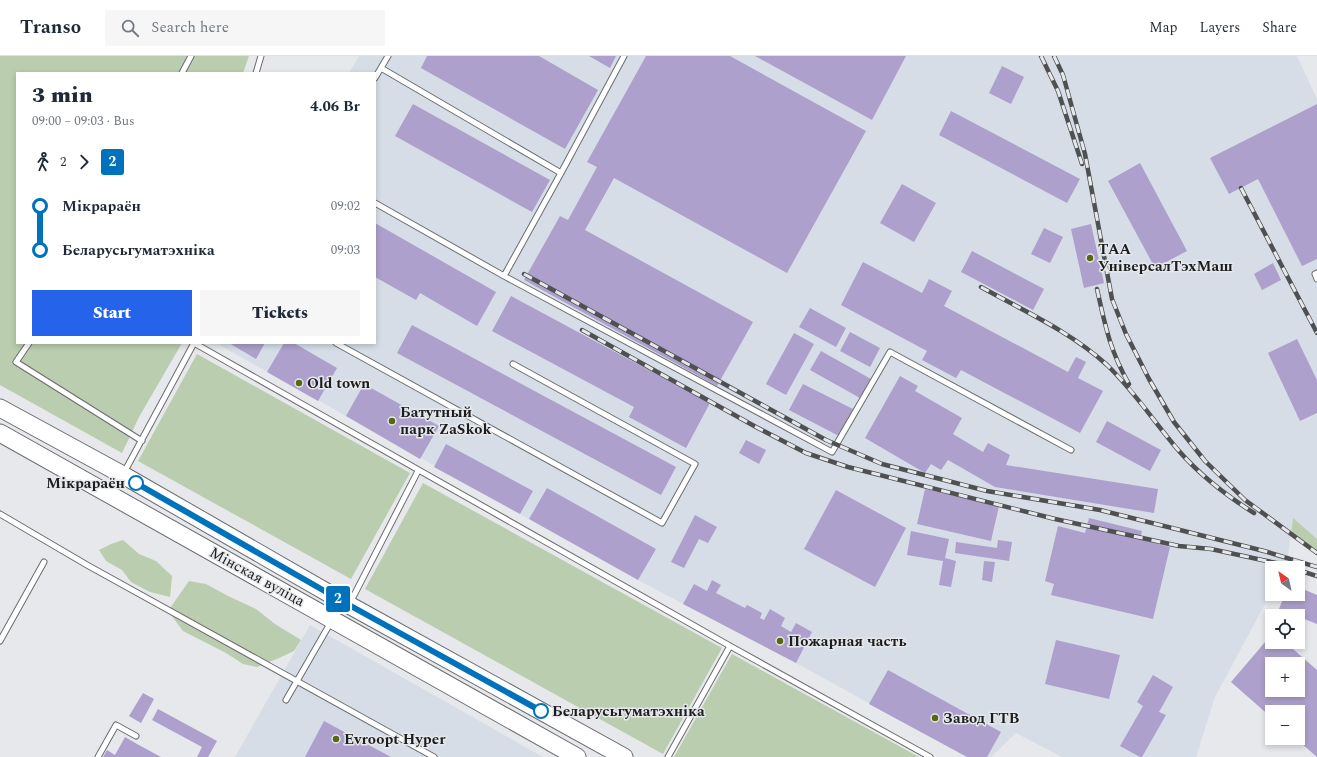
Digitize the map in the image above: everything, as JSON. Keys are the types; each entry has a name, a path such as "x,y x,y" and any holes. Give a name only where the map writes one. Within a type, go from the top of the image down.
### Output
{"main road":[{"name":"Мінская вуліца","path":"0,408 123,475 349,605 624,757"},
{"name":"Мінская вуліца","path":"0,433 577,757"},
{"path":"191,540 187,529 190,524 200,520"}],"lane":[{"path":"183,72 191,56"},
{"path":"256,72 261,56"},
{"path":"376,76 388,56"},
{"path":"504,276 562,173 624,56"},
{"path":"381,68 562,173"},
{"path":"376,204 504,276 832,452 890,352 1071,450"},
{"path":"1317,273 1315,274 1317,279"},
{"path":"28,344 16,362 142,441"},
{"path":"111,495 142,441 193,344"},
{"path":"196,344 418,471 930,757"},
{"path":"338,344 662,524 695,464 513,364"},
{"path":"349,605 418,471"},
{"path":"0,514 434,757"},
{"path":"0,641 44,562"},
{"path":"286,700 332,619"},
{"path":"668,757 730,646"},
{"path":"98,757 116,724 136,736"}],"shaded area":[{"path":"359,56 1297,56 1317,99 1317,539 1293,519 1287,561 1265,561 1265,601 1267,601 1215,697 1196,757 1062,757 1016,733 991,757 967,757 796,663 638,580 218,344 376,344 376,72 350,72"},
{"path":"310,625 543,757 235,757"}],"green space":[{"path":"0,56 249,56 243,72 16,72 16,344 181,344 139,417 122,453 0,385"},
{"path":"197,354 410,473 351,579 138,461"},
{"path":"423,483 722,648 663,754 365,589"},
{"path":"1293,518 1317,539 1317,554 1291,534"},
{"path":"123,540 139,554 156,561 172,576 170,597 150,592 131,582 122,570 106,561 99,550"},
{"path":"189,581 206,584 256,609 275,624 301,640 294,651 279,658 257,667 243,664 226,653 183,631 168,611"},
{"path":"732,654 919,757 674,757"}],"building":[{"path":"427,56 539,56 598,90 565,149 421,68"},
{"path":"589,56 616,56 610,68"},
{"path":"646,56 730,56 866,131 787,273 614,178 585,230 753,322 717,386 524,280 560,216 568,220 597,167 587,162"},
{"path":"755,56 906,56 872,120"},
{"path":"1002,66 1024,77 1011,104 989,93"},
{"path":"413,104 550,180 532,212 395,136"},
{"path":"1317,104 1317,259 1302,266 1258,179 1229,194 1210,158"},
{"path":"951,111 1080,179 1067,203 939,135"},
{"path":"1140,163 1187,251 1155,268 1108,181"},
{"path":"902,184 936,203 914,242 880,223"},
{"path":"376,224 496,292 477,326 420,293 416,300 376,278"},
{"path":"1091,224 1104,283 1084,288 1071,229"},
{"path":"1044,228 1063,237 1050,263 1031,254"},
{"path":"972,251 1044,289 1033,310 961,272"},
{"path":"863,262 922,293 929,279 952,291 944,306 1068,372 1076,357 1086,362 1078,378 1103,391 1080,433 961,370 956,378 922,360 927,351 841,305"},
{"path":"1273,263 1281,280 1262,290 1254,274"},
{"path":"511,296 710,403 686,448 629,417 634,407 492,331"},
{"path":"810,308 846,328 836,347 799,327"},
{"path":"412,325 676,467 661,495 397,353"},
{"path":"850,332 880,348 870,367 840,351"},
{"path":"794,333 814,344 786,395 766,384"},
{"path":"1297,339 1317,380 1317,413 1300,421 1268,353"},
{"path":"231,344 264,344 256,359"},
{"path":"283,344 296,344 337,368 318,401 267,372"},
{"path":"821,351 871,379 860,398 810,370"},
{"path":"900,376 918,386 915,391 962,418 953,434 983,452 988,443 1010,455 1006,465 1158,489 1154,513 995,487 948,460 941,470 931,464 925,473 865,438"},
{"name":"Батутный парк ZaSkok","path":"364,384 439,426 420,459 346,416"},
{"path":"803,384 853,409 839,436 789,410"},
{"path":"1107,421 1161,450 1150,471 1096,442"},
{"path":"746,440 766,450 759,464 739,453"},
{"path":"446,444 533,491 520,514 434,467"},
{"path":"547,488 656,549 638,580 529,519"},
{"path":"925,489 999,506 991,541 917,524"},
{"path":"836,490 906,528 875,587 804,549"},
{"path":"695,515 717,527 708,543 699,539 684,568 671,562"},
{"path":"1089,518 1142,531 1140,539 1170,547 1153,619 1051,595 1054,584 1045,581 1058,526 1085,533"},
{"path":"911,531 949,539 945,558 956,561 951,587 939,585 943,561 907,555"},
{"path":"998,540 1012,542 1009,561 955,553 956,542 997,548"},
{"path":"984,561 995,562 992,582 982,580"},
{"path":"712,580 721,585 716,593 745,608 747,605 762,613 760,618 764,620 770,609 785,618 781,626 791,632 796,623 812,632 796,663 683,604 694,584 707,591"},
{"path":"1305,590 1317,595 1317,624 1305,619 1305,609 1279,609 1282,601 1305,601"},
{"path":"1056,640 1120,655 1109,699 1045,684"},
{"path":"1265,642 1265,649 1293,649 1302,657 1265,657 1265,697 1305,697 1305,660 1317,670 1317,757 1303,745 1305,745 1305,705 1265,705 1265,712 1231,682"},
{"name":"Завод ГТВ","path":"888,670 1001,732 987,757 967,757 869,704"},
{"path":"1153,675 1173,687 1159,712 1166,715 1142,757 1140,757 1120,746 1143,706 1137,702"},
{"path":"143,693 154,699 141,723 129,716"},
{"path":"158,709 217,741 208,757 197,757 202,747 152,720"},
{"name":"Evroopt Hyper","path":"324,721 391,757 305,757"},
{"path":"125,737 161,757 103,757 107,750 115,755"}],"railway":[{"path":"1041,56 1058,91 1082,164"},
{"path":"1054,56 1063,75 1085,154 1112,299 1126,334 1149,379 1174,422 1205,461 1245,500 1317,553"},
{"path":"1241,188 1317,333"},
{"path":"524,274 826,440 882,464 987,491 1100,510 1264,551 1317,567"},
{"path":"981,287 1063,332 1093,353 1126,385 1187,460 1214,485 1254,513"},
{"path":"1097,289 1113,349 1122,372 1129,384"},
{"path":"582,330 756,427 806,453 848,467 1055,519 1179,546 1211,549 1267,561"},
{"path":"1305,572 1317,576"}],"bus line":[{"name":"2","path":"136,483 349,605 541,711"}],"place":[{"name":"ТАА УніверсалТэхМаш","path":"1090,258"},
{"name":"Old town","path":"299,383"},
{"name":"Батутный парк ZaSkok","path":"392,421"},
{"name":"Мікрараён","path":"136,483"},
{"name":"Пожарная часть","path":"780,641"},
{"name":"Беларусьгуматэхніка","path":"541,711"},
{"name":"Завод ГТВ","path":"935,718"},
{"name":"Evroopt Hyper","path":"336,739"}]}
